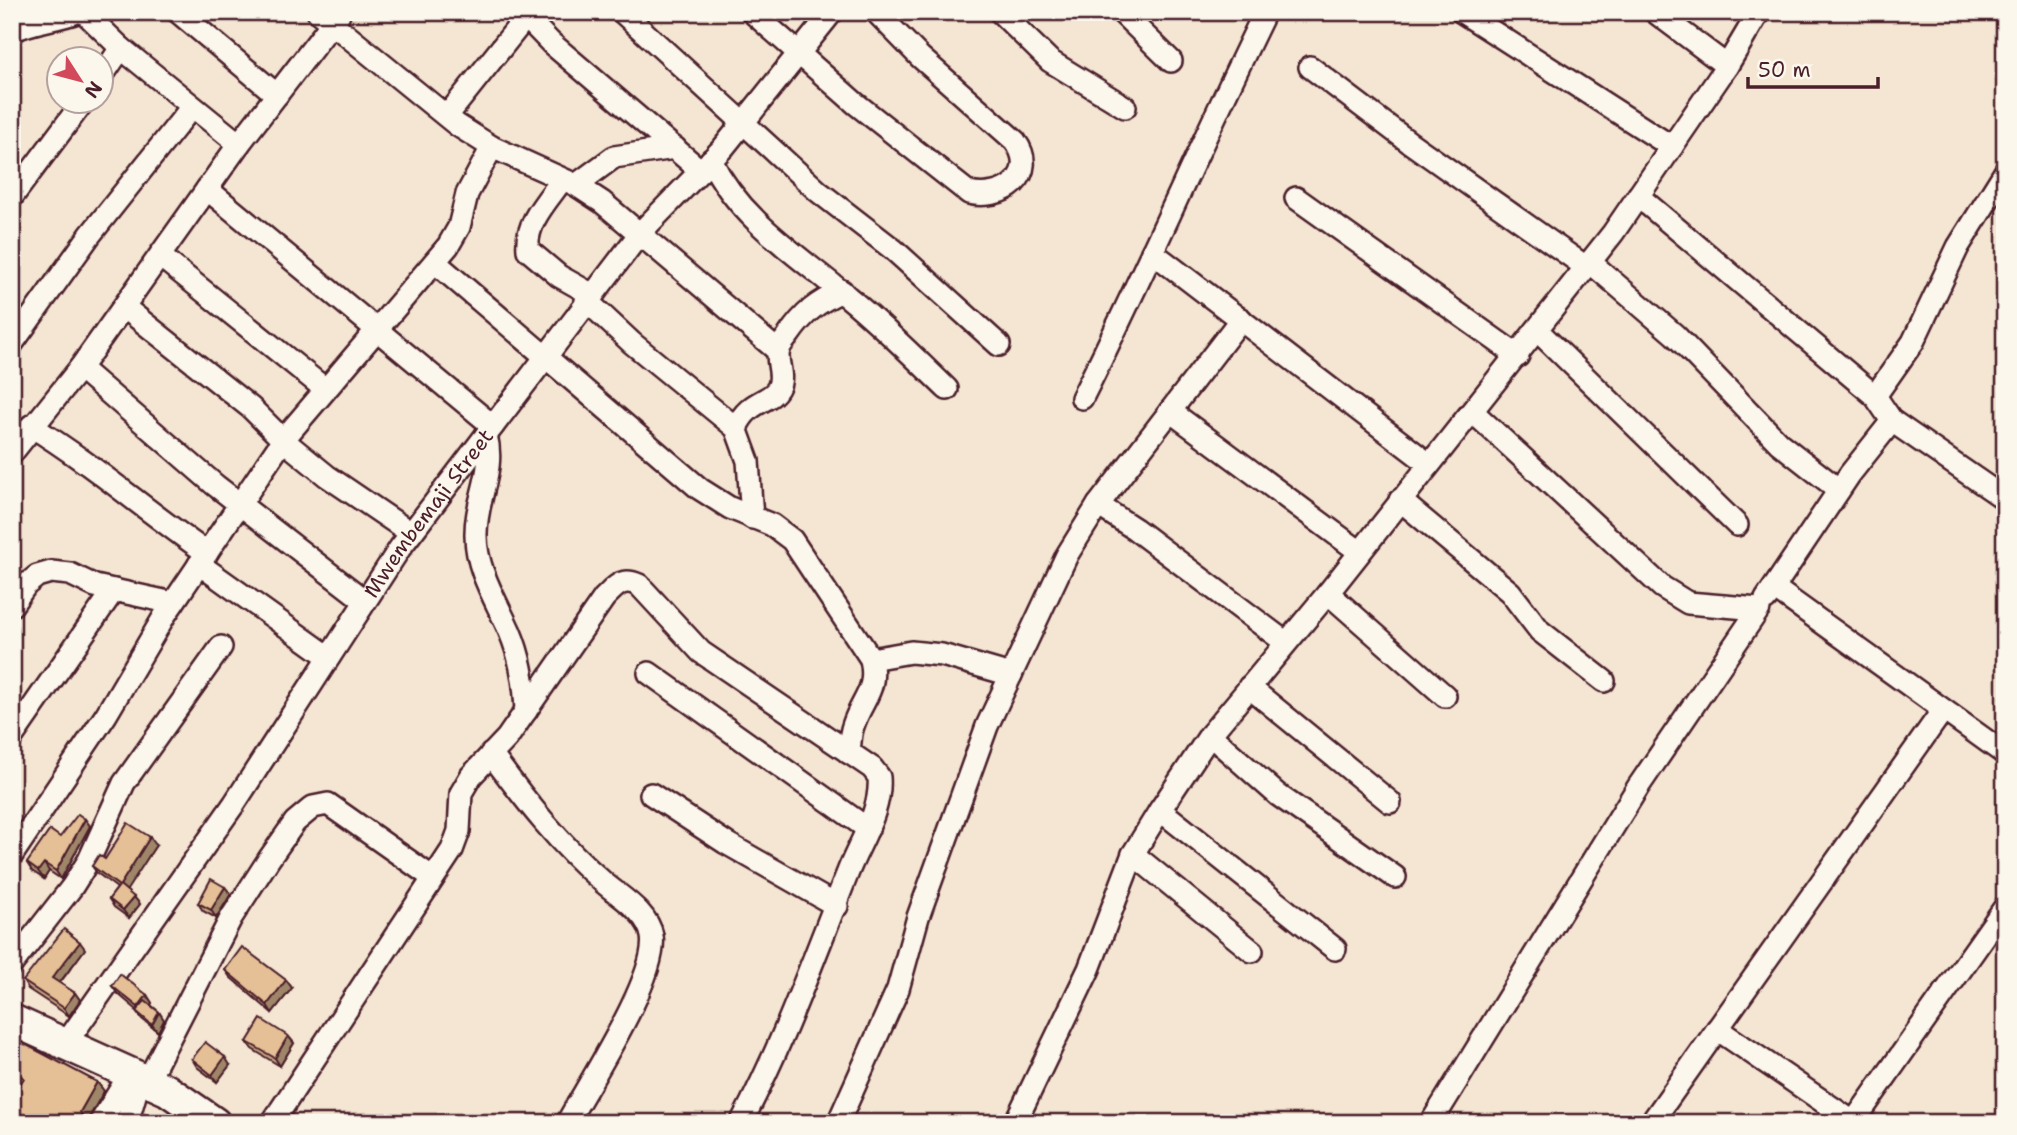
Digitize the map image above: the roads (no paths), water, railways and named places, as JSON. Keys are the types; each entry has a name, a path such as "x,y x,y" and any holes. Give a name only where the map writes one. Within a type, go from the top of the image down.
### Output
{"street":[{"path":"12,31 30,23 52,21 77,12"},
{"path":"84,12 191,108 239,144"},
{"path":"178,12 277,95"},
{"path":"622,12 819,192 894,250 999,345"},
{"path":"752,12 920,157 969,193 982,196 1011,187 1020,176 1022,150 997,124 920,57 876,12"},
{"name":"Mwembemaji Street","path":"66,1044 178,886 411,533 640,232 706,165 832,12"},
{"path":"1000,12 1050,61 1125,107"},
{"path":"1121,12 1171,61"},
{"path":"1462,12 1672,146"},
{"path":"1655,12 1727,66"},
{"path":"1015,1123 1089,969 1133,854 1210,735 1328,593 1588,264 1727,66 1759,12"},
{"path":"447,116 524,15 551,43 675,148 706,165 744,210 842,292 947,389"},
{"path":"12,453 80,368 239,144 277,95 329,16 447,116 492,147 569,182 640,232 778,351"},
{"path":"1082,398 1152,252 1255,17"},
{"path":"116,55 121,48"},
{"path":"1310,66 1409,142 1588,264 1675,335 1779,443 1839,490"},
{"path":"12,344 90,235 191,108"},
{"path":"12,197 73,116"},
{"path":"12,855 106,715 173,603 283,440 377,327 436,263 459,227 467,194 492,147"},
{"path":"675,148 614,157 569,182 531,224 526,237 528,250 588,297 632,343 736,428 748,461 752,518"},
{"path":"1875,396 1913,342 1958,247 2005,172"},
{"path":"208,189 377,327 490,430 491,455 481,493 475,537 491,594 519,658 526,711"},
{"path":"1638,196 1875,396 1892,421 2005,499"},
{"path":"1296,198 1518,355"},
{"path":"1152,252 1429,464"},
{"path":"160,256 325,390"},
{"path":"436,263 544,358 701,489 752,518 772,526 792,540 871,659 875,676 871,692 852,727 849,753"},
{"path":"736,428 748,407 769,398 778,389 781,378 778,351 800,317 815,303 842,292"},
{"path":"124,307 251,408 283,440 327,476 411,533"},
{"path":"838,1123 898,989 918,918 987,726 1067,555 1098,505 1241,319"},
{"path":"1536,330 1737,525"},
{"path":"80,368 240,503 365,601"},
{"path":"1170,411 1360,552"},
{"path":"1473,412 1662,587 1688,603 1759,610"},
{"path":"1431,1123 1610,832 1839,490 1892,421"},
{"path":"31,426 68,449 329,657"},
{"path":"1400,500 1510,592 1540,631 1604,681"},
{"path":"1098,505 1135,529 1285,642"},
{"path":"12,605 26,585 37,576 51,572 70,574 114,590 173,603"},
{"path":"272,1123 452,850 458,831 461,793 526,711 604,598 619,583 630,580 639,585 701,652 875,770 879,777 868,829 848,871 837,906 769,1070 741,1123"},
{"path":"1774,589 2005,754"},
{"path":"12,737 114,590"},
{"path":"1328,593 1445,696"},
{"path":"12,964 72,887 89,860 124,783 221,647"},
{"path":"871,659 911,652 942,655 1011,675"},
{"path":"649,673 868,829"},
{"path":"1249,687 1390,802"},
{"path":"1651,1123 1943,710"},
{"path":"1210,735 1278,795 1395,877"},
{"path":"491,754 531,807 578,861 647,921 652,936 652,951 632,1006 567,1123"},
{"path":"650,794 726,843 837,906"},
{"path":"100,1123 139,1078 230,918 295,822 313,807 328,804 433,877"},
{"path":"1160,810 1335,949"},
{"path":"1133,854 1252,951"},
{"path":"1717,1029 1853,1122 2005,907"},
{"path":"12,1020 167,1090 215,1123"},
{"path":"127,1123 139,1078"}]}
